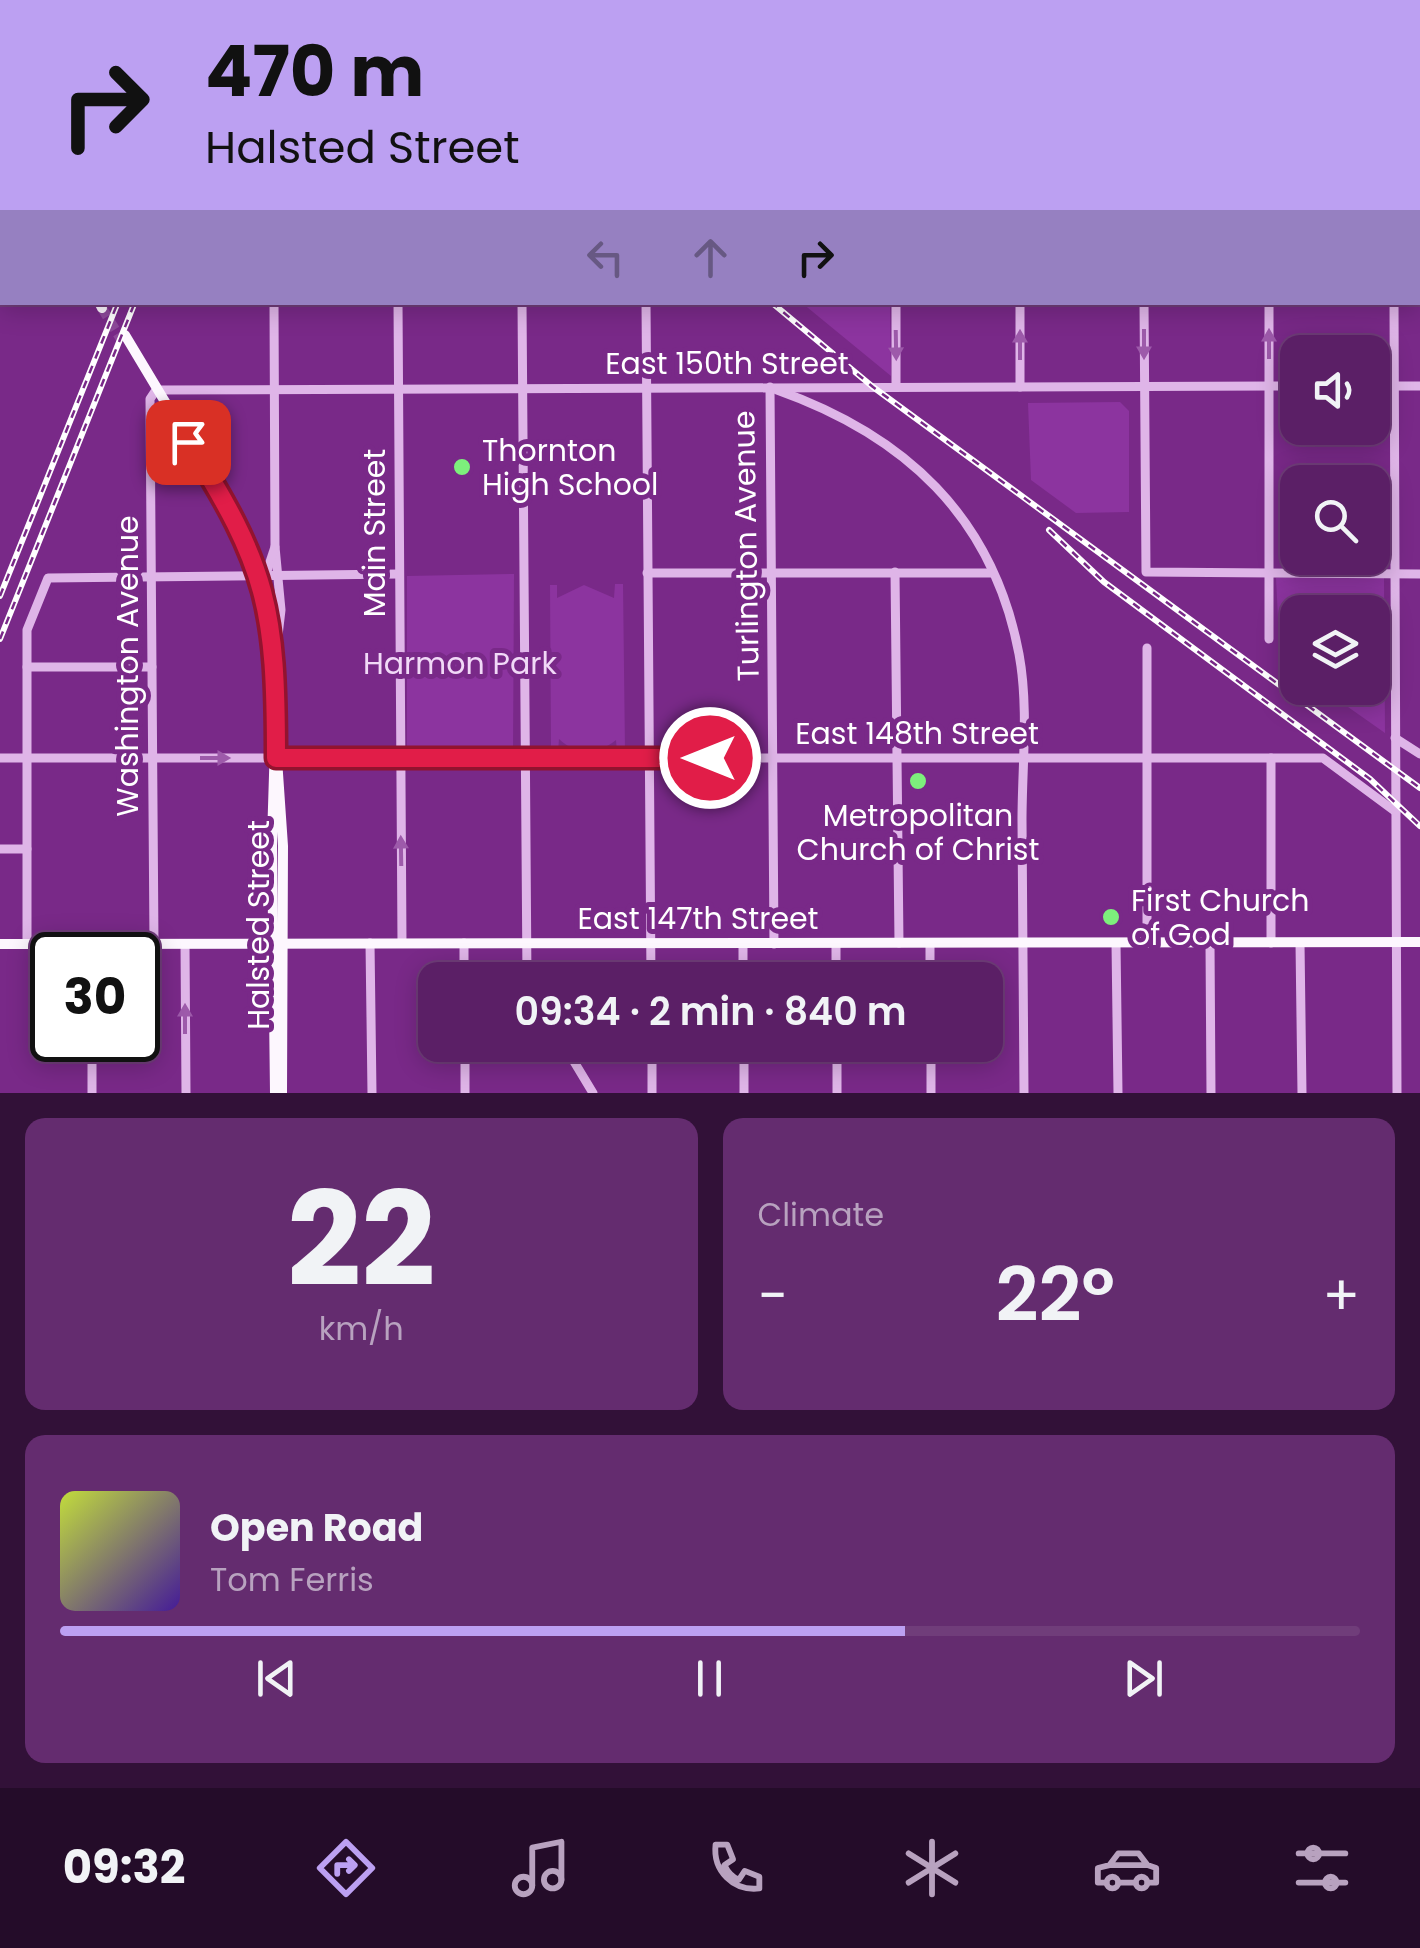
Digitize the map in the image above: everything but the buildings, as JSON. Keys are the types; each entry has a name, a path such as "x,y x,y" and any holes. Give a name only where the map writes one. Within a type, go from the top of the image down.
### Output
{"main road":[{"name":"Halsted Street","path":"124,338 236,520 263,577 276,648 282,1093"},
{"name":"East 147th Street","path":"160,944 1420,942"},
{"name":"East 147th Street","path":"0,944 30,944"},
{"name":"Halsted Street","path":"275,1093 278,944"}],"street":[{"path":"274,305 275,546 280,625 276,648"},
{"name":"Main Street","path":"398,305 402,943"},
{"path":"522,305 526,962"},
{"path":"646,305 650,962"},
{"path":"896,305 896,387"},
{"path":"1020,305 1020,386"},
{"path":"1144,305 1146,572 1420,574"},
{"path":"1268,305 1269,639"},
{"path":"1394,305 1397,1093"},
{"name":"East 150th Street","path":"156,390 1280,386"},
{"path":"1390,386 1420,386"},
{"path":"770,387 831,409 872,433 932,478 971,530 993,573 1019,654 1024,1093"},
{"name":"Turlington Avenue","path":"770,387 774,944"},
{"name":"Washington Avenue","path":"154,932 150,399 156,390"},
{"path":"263,577 275,546"},
{"path":"895,572 900,943"},
{"path":"648,573 993,573"},
{"path":"27,944 27,630 51,576 399,574"},
{"path":"1147,648 1148,943"},
{"path":"27,666 152,666"},
{"path":"1396,738 1420,754"},
{"name":"East 148th Street","path":"0,758 1323,758 1396,812"},
{"path":"1270,758 1271,943"},
{"path":"0,850 27,849"},
{"path":"1300,942 1302,1093"},
{"path":"370,943 372,1093"},
{"path":"464,943 464,962"},
{"path":"930,943 930,962"},
{"path":"1116,943 1118,1093"},
{"path":"1210,943 1211,1093"},
{"path":"185,944 186,1093"},
{"path":"743,944 743,962"},
{"path":"836,944 836,962"},
{"path":"92,1062 92,1093"},
{"path":"465,1062 465,1093"},
{"path":"574,1062 593,1093"},
{"path":"652,1062 652,1093"},
{"path":"744,1062 744,1093"},
{"path":"837,1062 837,1093"},
{"path":"931,1062 932,1093"}],"green space":[{"path":"804,305 890,305 891,376"},
{"path":"1120,402 1129,411 1129,512 1076,513 1031,480 1028,403"},
{"name":"Harmon Park","path":"514,574 513,751 407,750 407,576"},
{"path":"1384,577 1384,595 1280,595 1280,659 1276,578"},
{"path":"615,584 623,584 625,752 617,752 616,740 602,749 580,751 559,739 558,752 551,752 550,585 557,585 557,598 584,585 614,598"},
{"path":"1345,705 1385,705 1385,733"}],"tunnel":[{"path":"102,308 122,341"}],"railway":[{"path":"0,596 117,305"},
{"path":"0,639 134,305"},
{"path":"775,305 873,387 1420,788"},
{"path":"1049,530 1104,582 1370,779 1420,826"}],"place":[{"name":"Thornton High School","path":"462,467"},
{"name":"Metropolitan Church of Christ","path":"918,781"},
{"name":"First Church of God","path":"1111,917"}],"route":[{"path":"188,442 242,530 263,582 276,648 276,758 710,758"}]}
